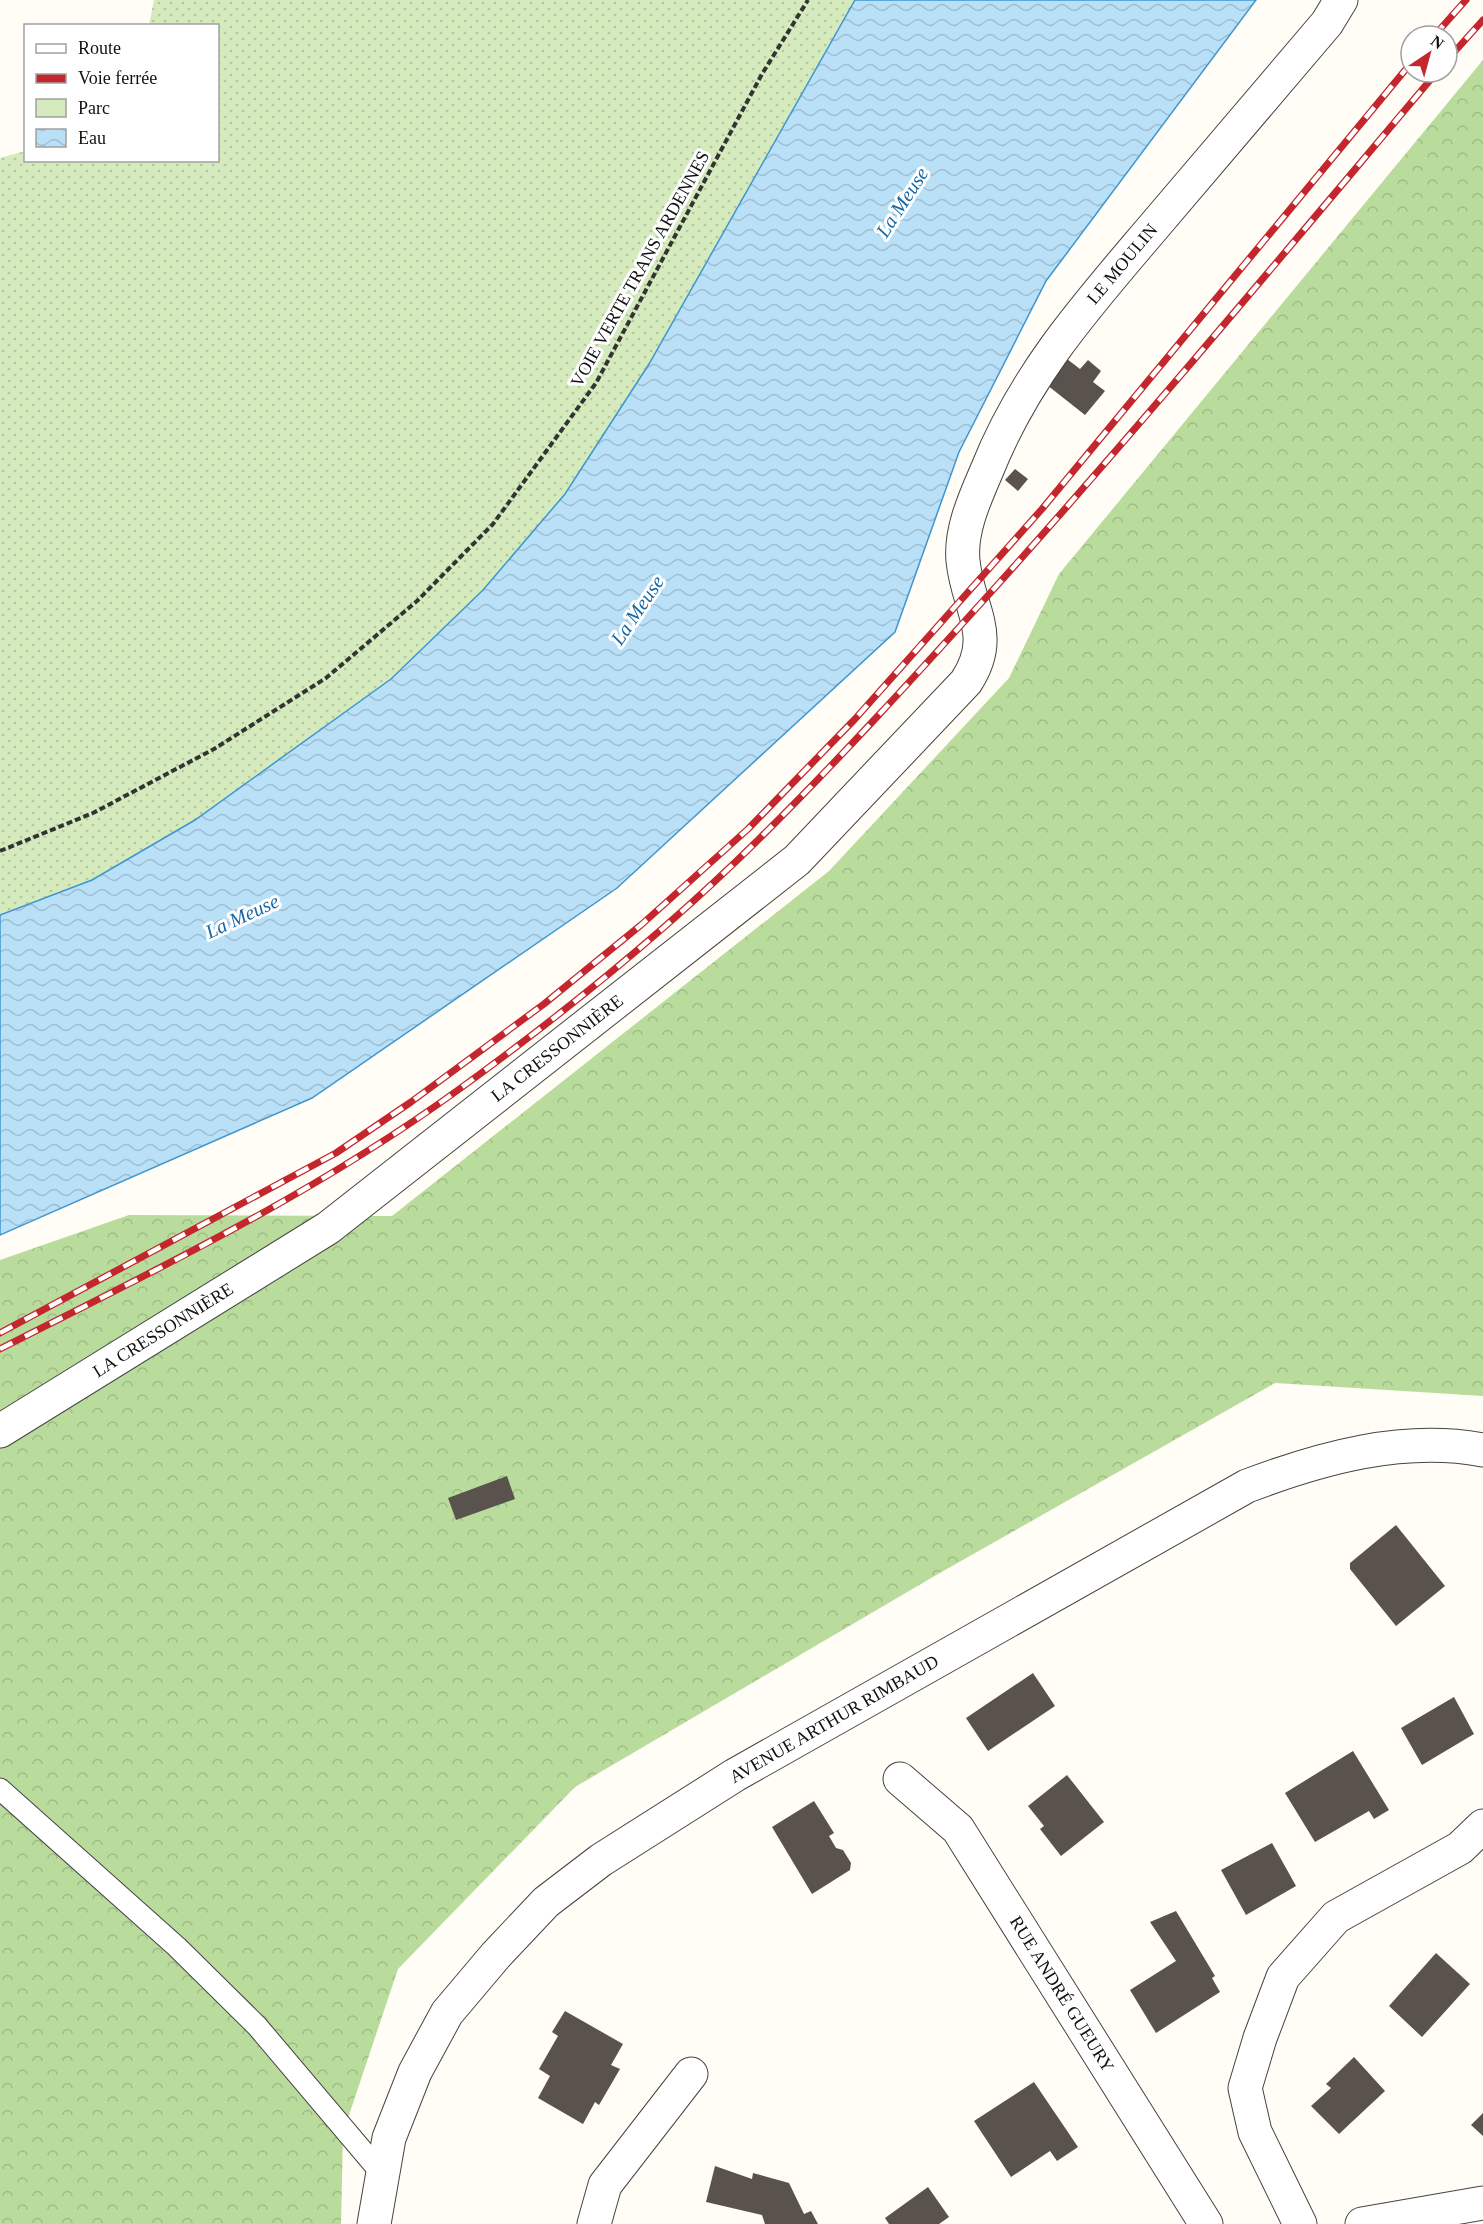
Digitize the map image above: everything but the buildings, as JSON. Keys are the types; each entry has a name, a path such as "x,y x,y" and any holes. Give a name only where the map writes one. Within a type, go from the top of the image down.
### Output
{"street":[{"name":"LE MOULIN","path":"963,561 964,536 988,467 1008,421 1050,351 1327,23 1341,0"},
{"name":"LA CRESSONNIÈRE","path":"0,1431 328,1228 797,860 966,682 977,666 982,634 963,561"},
{"name":"AVENUE ARTHUR RIMBAUD","path":"374,2224 389,2138 415,2072 447,2013 496,1954 546,1902 601,1860 735,1774 1247,1485 1301,1466 1365,1451 1417,1446 1483,1450"},
{"name":"RUE ANDRÉ GUEURY","path":"900,1779 958,1829 1206,2224"},
{"path":"1300,2224 1255,2132 1245,2088 1260,2038 1283,1977 1336,1917 1460,1848 1483,1826"},
{"path":"594,2224 605,2185 692,2074"},
{"path":"1362,2224 1483,2203"}],"lane":[{"path":"0,1789 177,1947 257,2026 382,2175"}],"path":[{"name":"VOIE VERTE TRANS ARDENNES","path":"0,851 93,813 214,749 326,678 417,601 493,524 596,383 762,74 808,0"}],"green space":[{"path":"154,0 855,0 649,364 565,494 483,590 391,679 195,820 92,880 0,915 0,158 24,151 24,162 219,162 219,24 149,24"},
{"path":"1483,60 1483,1396 1275,1383 938,1574 575,1787 398,1969 343,2133 341,2224 0,2224 0,1260 129,1215 392,1216 829,871 1009,678 1059,574"}],"water":[{"name":"La Meuse","path":"855,0 1256,0 1046,281 959,452 895,632 617,888 312,1098 0,1235 0,915 92,880 195,820 391,679 483,590 565,494 649,364"}],"railway":[{"path":"1445,24 1466,0"},
{"path":"1459,47 1483,20"},
{"path":"0,1333 336,1153 411,1102 544,1004 641,925 748,829 855,719 1042,509 1399,78"},
{"path":"0,1349 234,1229 348,1163 404,1127 536,1032 613,971 687,907 818,779 992,591 1161,398 1427,84"}]}
